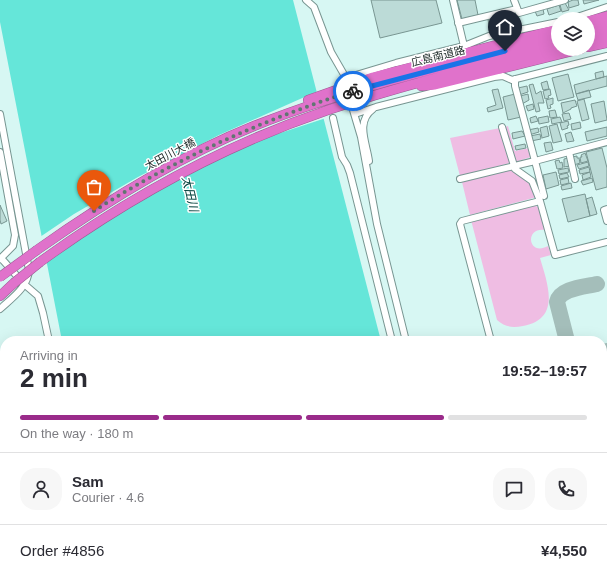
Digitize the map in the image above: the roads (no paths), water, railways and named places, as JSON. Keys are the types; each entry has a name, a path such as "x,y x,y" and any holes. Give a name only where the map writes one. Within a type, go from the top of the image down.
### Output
{"highway":[{"path":"595,19 607,16"},
{"path":"595,29 607,26"},
{"path":"324,97 397,70 551,31"},
{"path":"595,37 607,34"},
{"name":"広島南道路","path":"253,126 288,108 324,97 551,40"},
{"path":"595,46 607,43"},
{"name":"広島南道路","path":"330,114 401,88 434,78 551,48"},
{"path":"401,88 435,85 553,56"},
{"name":"太田川大橋","path":"19,284 40,262 108,215 195,166 259,137 330,114"},
{"name":"太田川大橋","path":"0,277 86,216 141,182 192,155 253,126"},
{"path":"0,296 19,284"}],"street":[{"path":"306,0 314,7 331,52 346,80 402,61 464,46 489,36 551,23"},
{"path":"453,0 464,46"},
{"path":"514,0 519,13 565,0"},
{"path":"592,12 607,7"},
{"path":"458,23 517,9"},
{"path":"522,38 527,34 529,28"},
{"path":"405,336 377,224 354,112 494,77 503,76 508,79 515,79 607,56"},
{"path":"515,79 515,86 535,161 555,255 607,242"},
{"path":"370,190 371,184 368,155 362,129 367,115 376,107"},
{"path":"0,114 29,270 19,284 18,292 0,309"},
{"path":"330,114 342,157 350,173 391,336"},
{"path":"502,127 514,166 532,181 542,198"},
{"path":"460,179 607,142"},
{"path":"0,152 15,235 13,246 1,259 19,284 38,296 44,313 48,336"},
{"path":"569,152 575,179"},
{"path":"489,336 460,224 464,220 542,198"},
{"path":"607,209 604,210 607,221"}],"water":[{"name":"太田川","path":"0,0 293,0 380,336 61,336 0,22"}]}
